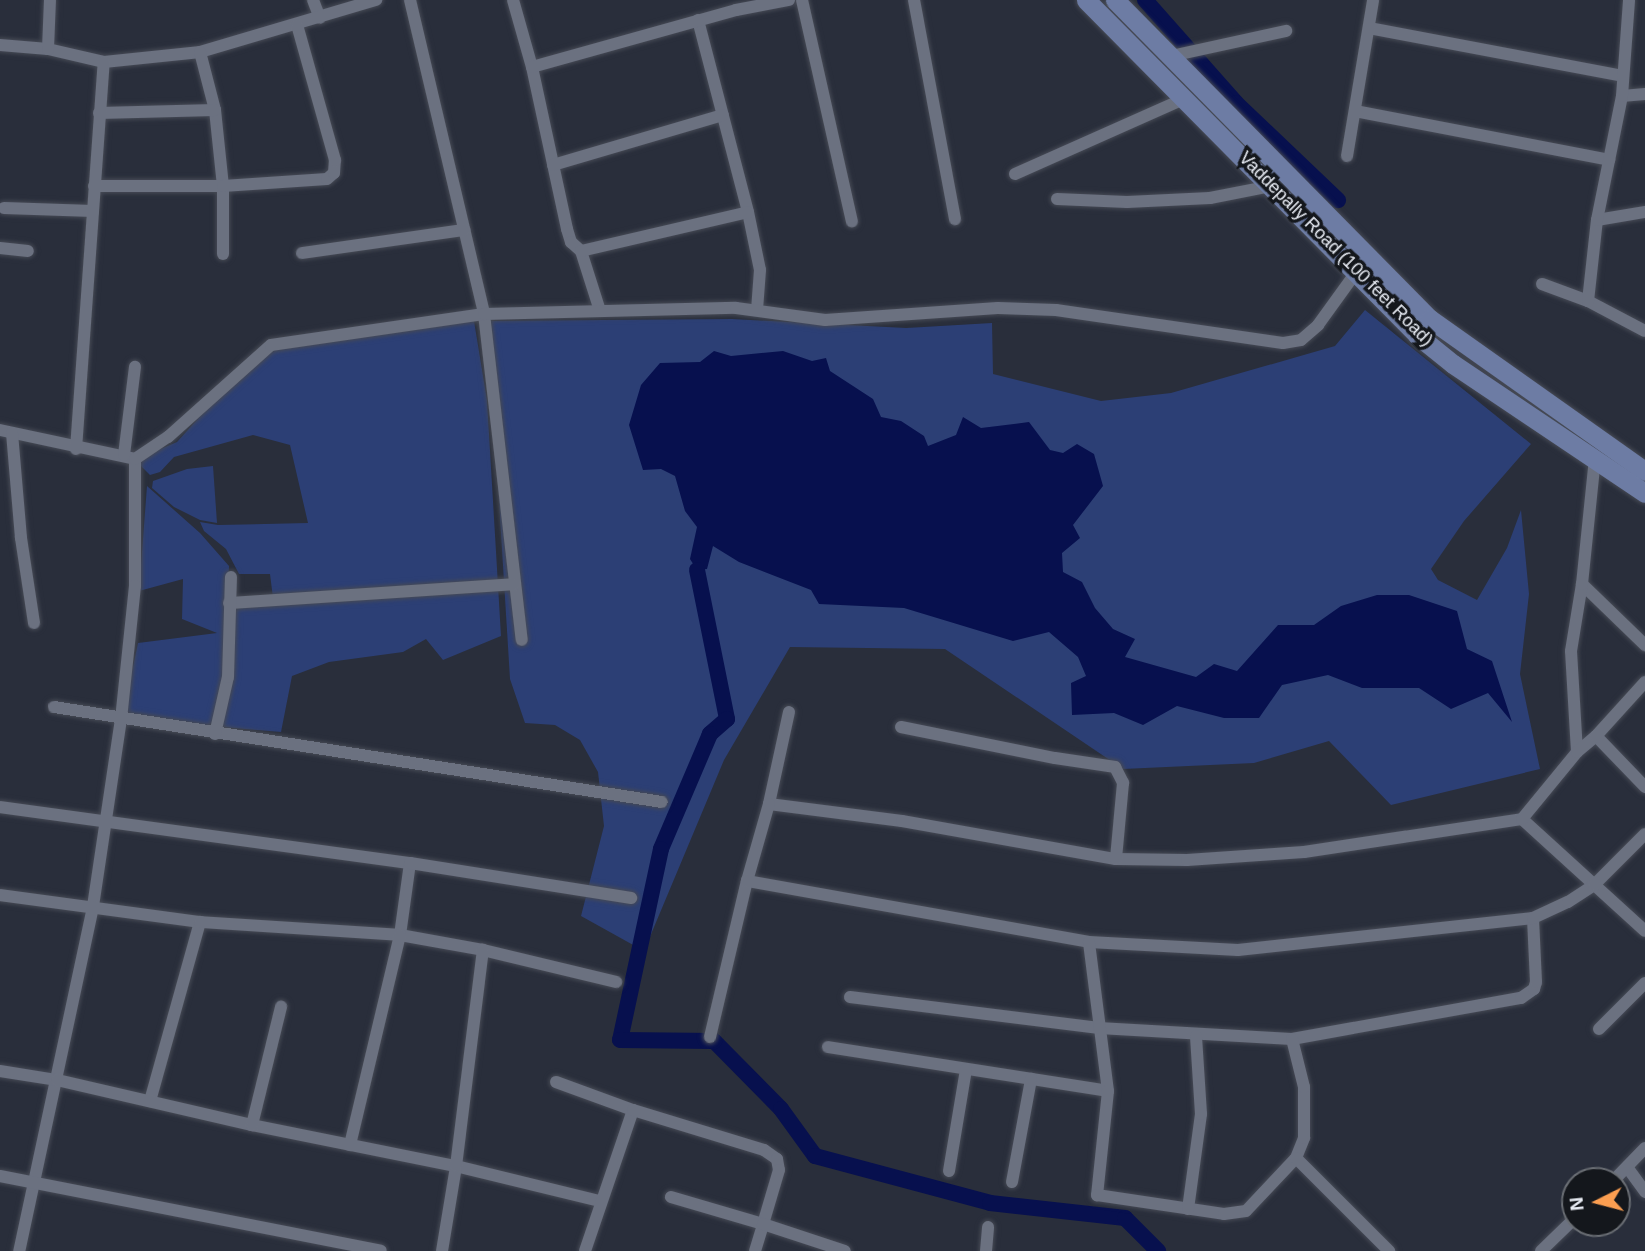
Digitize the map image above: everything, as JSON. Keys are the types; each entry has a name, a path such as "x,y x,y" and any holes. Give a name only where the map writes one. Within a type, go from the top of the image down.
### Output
{"main road":[{"name":"Vaddepally Road (100 feet Road)","path":"1086,0 1357,271 1417,335 1453,364 1645,493"},
{"path":"1115,0 1185,52 1430,319 1645,471"}],"street":[{"path":"48,49 50,0"},
{"path":"313,0 320,18"},
{"path":"410,0 484,314 522,640"},
{"path":"513,0 532,67 571,242 581,251 600,311"},
{"path":"532,67 698,20 735,5 789,0"},
{"path":"802,0 852,221"},
{"path":"914,0 955,219"},
{"path":"1347,156 1373,0"},
{"path":"1588,301 1597,220 1622,96 1629,0"},
{"path":"0,45 48,49 104,62 200,52 298,25 371,1"},
{"path":"698,20 748,212 760,270 757,310"},
{"path":"94,186 223,186 319,181 334,173 335,160 298,25"},
{"path":"1369,28 1623,76"},
{"path":"1185,52 1286,31"},
{"path":"200,52 215,110 223,186 223,254"},
{"path":"76,449 104,62"},
{"path":"1622,96 1645,94"},
{"path":"1015,174 1186,98"},
{"path":"99,113 215,110"},
{"path":"1355,111 1609,160"},
{"path":"553,165 723,115"},
{"path":"1058,199 1127,202 1210,198 1272,186"},
{"path":"4,208 93,211"},
{"path":"581,251 748,212"},
{"path":"1597,220 1645,212"},
{"path":"302,253 464,230"},
{"path":"0,248 28,251"},
{"path":"34,623 6,431 76,449 129,457 168,437 271,345 484,314 736,308 825,320 998,308 1056,310 1283,343 1301,340 1318,325 1357,271"},
{"path":"1542,284 1588,301 1645,331"},
{"path":"19,1251 93,907 121,719 135,586 129,457 135,367"},
{"path":"1577,752 1571,650 1582,584 1594,459"},
{"path":"215,734 228,677 231,577"},
{"path":"229,603 514,584"},
{"path":"1582,584 1645,645"},
{"path":"769,804 902,821 1116,859 1187,860 1304,852 1522,819 1577,752 1597,736 1645,682"},
{"path":"54,707 662,802"},
{"path":"710,1037 747,881 769,804 789,712"},
{"path":"901,727 1055,758 1115,767 1123,783 1116,859"},
{"path":"1597,736 1645,787"},
{"path":"0,807 411,863 631,898"},
{"path":"1522,819 1645,931"},
{"path":"747,881 1089,942 1238,950 1533,919 1569,902 1594,885 1645,834"},
{"path":"350,1145 400,935 411,863"},
{"path":"0,895 200,922 400,935 483,950 617,982"},
{"path":"850,997 1099,1028 1196,1036 1292,1039 1521,998 1534,989 1536,982 1533,919"},
{"path":"150,1101 200,922"},
{"path":"1089,942 1108,1091 1097,1195 1224,1214 1246,1211 1296,1158 1304,1138 1304,1087 1292,1039"},
{"path":"442,1251 456,1166 483,950"},
{"path":"1600,1028 1645,983"},
{"path":"252,1125 281,1007"},
{"path":"1188,1209 1200,1114 1196,1036"},
{"path":"828,1047 1108,1091"},
{"path":"949,1171 966,1069"},
{"path":"0,1071 57,1080 252,1125 456,1166 600,1201"},
{"path":"1012,1182 1031,1079"},
{"path":"556,1082 633,1110 772,1154 779,1170 755,1251"},
{"path":"585,1251 633,1110"},
{"path":"1628,1167 1645,1148"},
{"path":"1296,1158 1389,1251"},
{"path":"1631,1171 1643,1185"},
{"path":"0,1176 381,1251"},
{"path":"671,1197 844,1251"},
{"path":"986,1251 988,1227"},
{"path":"1541,1251 1561,1232"}],"shaded area":[{"path":"1365,310 1531,444 1464,521 1431,569 1438,580 1477,600 1507,548 1521,510 1529,594 1520,674 1540,769 1391,805 1329,741 1254,763 1123,769 945,649 790,647 724,760 644,951 581,916 604,826 598,772 580,740 555,725 525,723 510,679 488,321 732,319 906,328 992,323 993,374 1101,401 1171,393 1335,346"},
{"path":"474,321 487,400 501,636 443,660 426,639 403,652 329,662 292,676 281,732 222,727 233,603 273,598 270,574 239,574 226,549 204,531 200,522 218,525 308,523 290,445 253,435 174,457 160,472 150,475 139,464 151,453 177,442 221,393 269,351"},
{"path":"714,351 731,356 783,351 812,361 826,358 830,371 873,399 881,417 901,421 924,436 928,446 956,435 963,417 981,428 1029,422 1050,450 1063,453 1077,444 1094,454 1103,486 1073,525 1080,538 1062,553 1063,572 1082,582 1095,608 1113,629 1135,639 1125,657 1196,677 1214,664 1237,671 1278,625 1314,625 1341,606 1377,595 1409,595 1457,611 1467,649 1492,661 1512,722 1488,693 1451,709 1419,688 1362,688 1328,675 1282,685 1259,718 1224,718 1177,706 1143,725 1114,713 1072,715 1071,683 1086,676 1078,657 1049,632 1013,641 904,608 819,604 811,590 739,562 713,546 707,569 697,570 690,559 697,527 685,511 675,476 661,469 643,470 629,425 641,385 660,363 700,362"},
{"path":"213,466 217,523 200,520 174,507 152,488 153,481 187,469"},
{"path":"147,486 200,533 229,566 224,681 213,722 205,728 123,713 138,643 217,633 182,619 183,579 139,591"}],"waterway":[{"path":"1145,0 1236,103 1338,200"},
{"path":"697,570 727,719 710,734 661,849 620,1040 714,1041 781,1109 815,1156 990,1203 1125,1218 1158,1251"}]}
